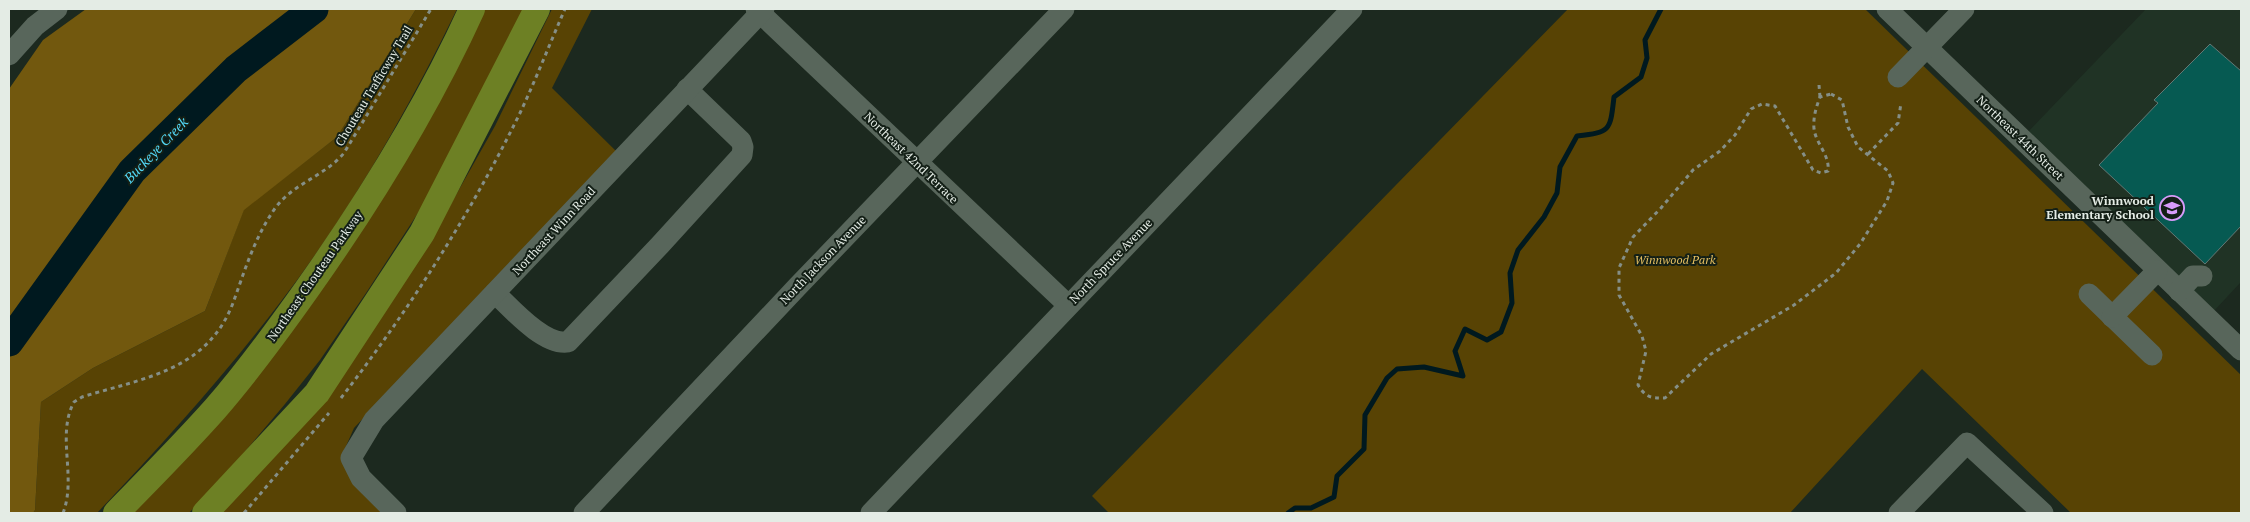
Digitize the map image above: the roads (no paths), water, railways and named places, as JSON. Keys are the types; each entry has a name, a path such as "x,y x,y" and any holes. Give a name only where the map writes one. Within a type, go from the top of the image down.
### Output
{"main road":[{"name":"Northeast Chouteau Parkway","path":"116,513 215,408 271,340 332,254 411,128 472,9"},
{"path":"205,513 323,385 422,233 537,9"}],"street":[{"path":"9,55 35,26 56,9"},
{"name":"North Jackson Avenue","path":"584,513 1064,9"},
{"name":"North Spruce Avenue","path":"870,513 1352,9"},
{"name":"Northeast 44th Street","path":"1887,9 2241,350"},
{"path":"1898,77 1964,9"},
{"name":"Northeast 42nd Terrace","path":"760,10 916,163 1068,305"},
{"name":"Northeast Winn Road","path":"396,513 360,478 351,458 374,420 687,90 760,10"},
{"path":"494,293 530,325 546,336 561,343 568,342 742,155 744,147 740,141 687,90"},
{"path":"2112,317 2157,271"},
{"path":"2178,291 2193,276 2202,276"},
{"path":"2089,294 2152,356"},
{"path":"1899,513 1967,443 2043,513"}],"waterway":[{"name":"Buckeye Creek","path":"9,342 132,171 236,69 314,9"},
{"path":"1288,513 1295,508 1311,508 1334,497 1337,476 1364,449 1365,415 1387,378 1397,369 1424,367 1463,376 1455,351 1465,329 1487,340 1501,332 1512,303 1510,273 1518,250 1544,217 1557,193 1560,167 1577,136 1597,133 1607,128 1610,123 1614,97 1641,77 1647,58 1645,40 1661,9"}],"place":[{"name":"Winnwood Elementary School","path":"2172,208"}],"park label":[{"name":"Winnwood Park","path":"1675,260"}]}
